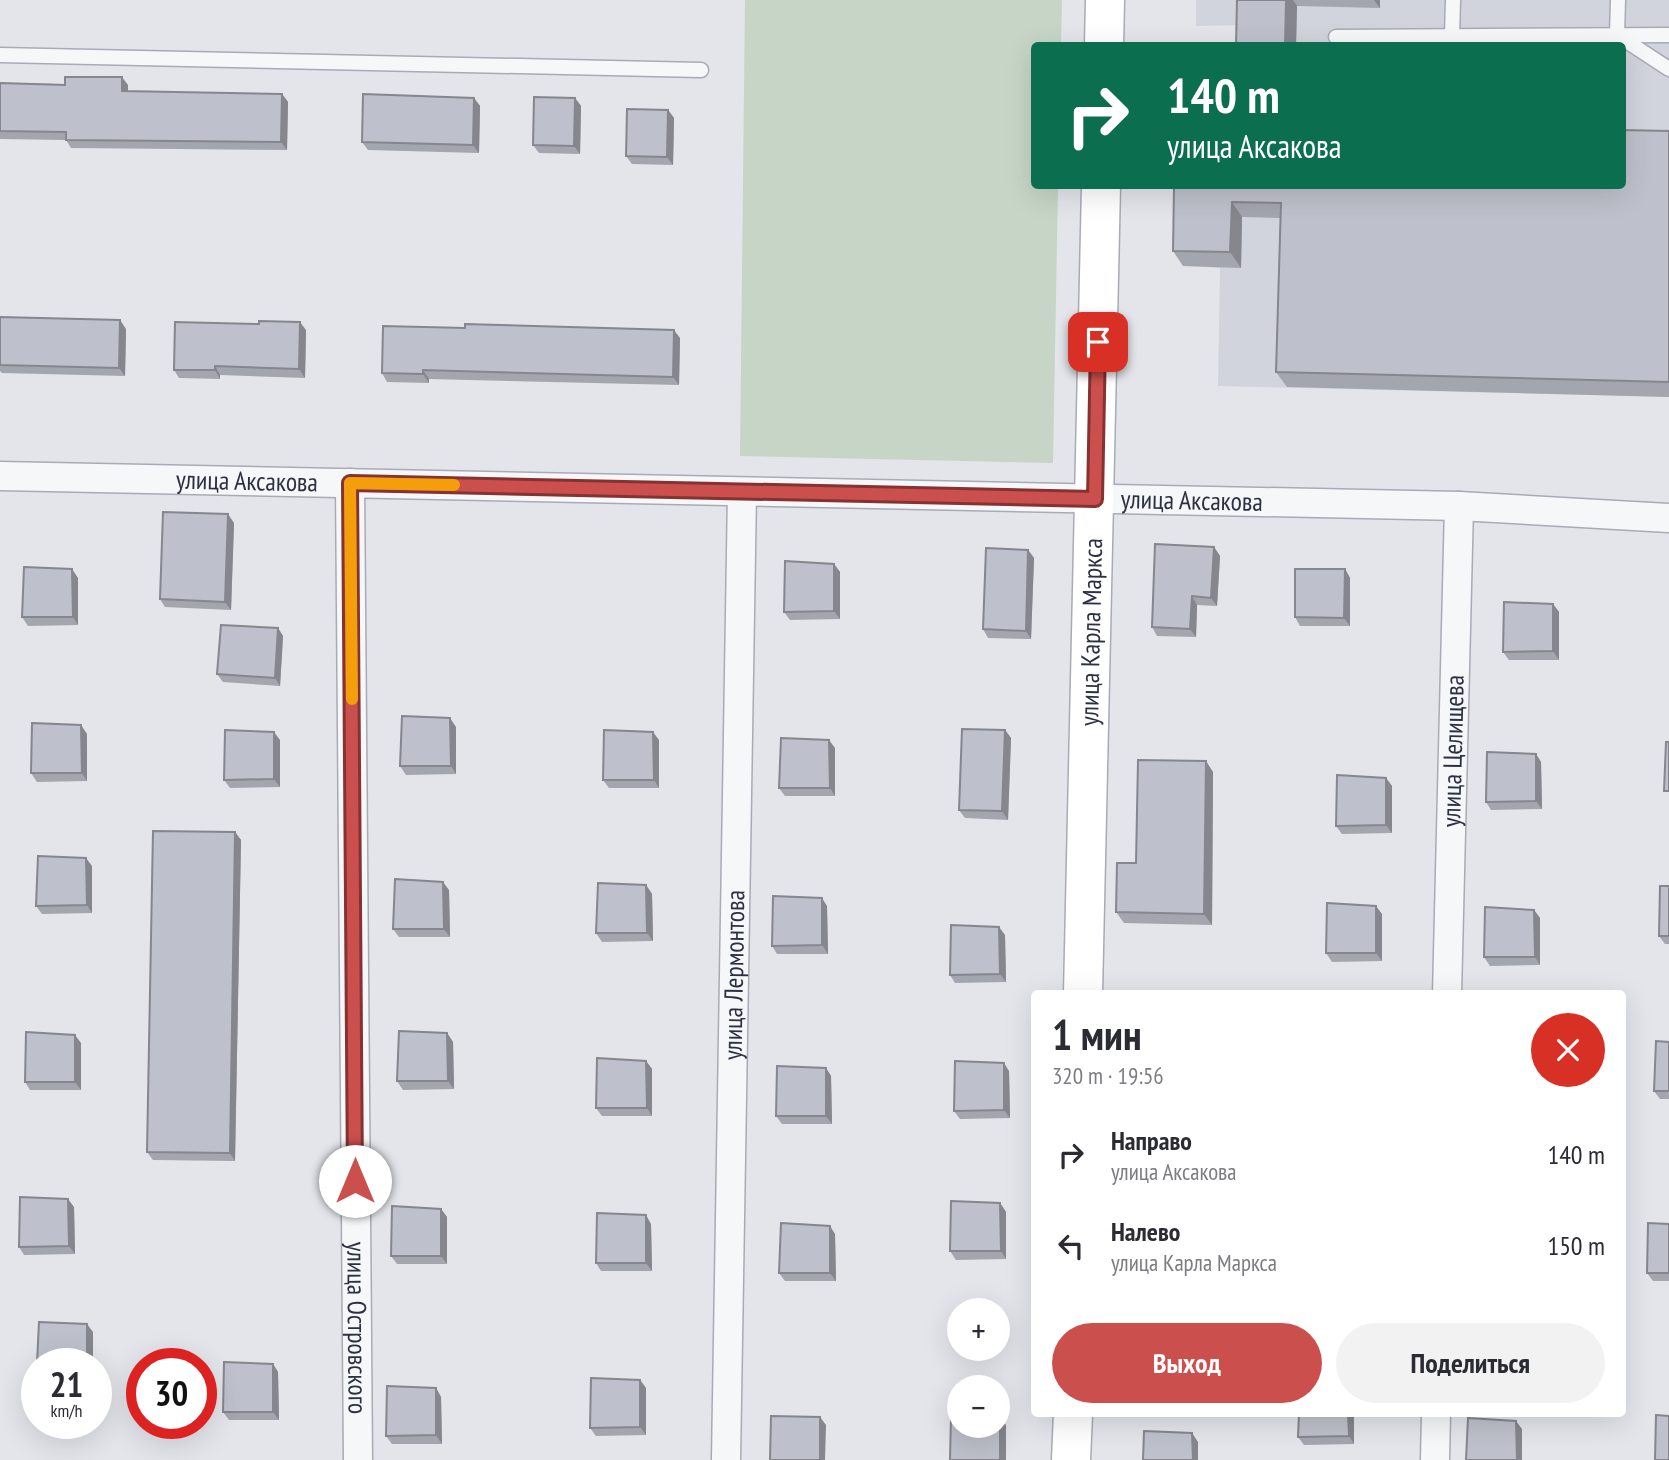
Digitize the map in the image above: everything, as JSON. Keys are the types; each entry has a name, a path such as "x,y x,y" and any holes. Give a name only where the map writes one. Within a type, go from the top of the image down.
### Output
{"main road":[{"path":"1104,42 1105,0"},
{"name":"улица Карла Маркса","path":"1083,990 1101,189"},
{"path":"1071,1460 1073,1417"}],"street":[{"name":"улица Аксакова","path":"0,476 1459,506 1669,518"},
{"name":"улица Островского","path":"350,483 358,1460"},
{"name":"улица Лермонтова","path":"726,1460 742,492"},
{"name":"улица Целищева","path":"1447,990 1459,506"},
{"path":"1435,1460 1436,1417"}],"lane":[{"path":"1452,36 1453,0"},
{"path":"1617,35 1618,0"},
{"path":"1617,35 1669,69"},
{"path":"1336,37 1669,35"},
{"path":"0,55 702,70"}],"shaded area":[{"path":"1196,0 1669,0 1669,397 1218,386 1220,268 1183,266 1185,189 1626,189 1626,42 1240,42 1240,25 1196,26"}],"green space":[{"path":"745,0 1062,0 1061,42 1031,42 1031,189 1058,189 1053,463 740,456"}],"building":[{"path":"1237,0 1286,0 1285,42 1236,42"},
{"path":"65,77 122,77 122,91 282,94 281,142 66,140 66,132 0,131 0,83 65,85"},
{"path":"363,94 474,98 473,145 362,142"},
{"path":"534,97 575,98 574,146 533,145"},
{"path":"627,109 668,110 667,157 626,156"},
{"path":"1626,130 1669,131 1669,382 1276,372 1281,203 1232,202 1230,252 1173,251 1174,189 1626,189"},
{"path":"0,317 120,320 119,368 0,365"},
{"path":"259,321 300,322 299,369 215,366 215,370 174,370 175,322 259,324"},
{"path":"465,324 674,330 673,377 423,370 423,374 382,373 383,326 465,328"},
{"path":"163,512 228,514 225,602 160,599"},
{"path":"1155,544 1214,547 1211,598 1192,596 1190,629 1152,627"},
{"path":"986,548 1028,550 1026,631 983,629"},
{"path":"785,561 834,564 834,611 784,612"},
{"path":"24,567 72,569 73,617 22,617"},
{"path":"1295,569 1345,569 1344,618 1295,617"},
{"path":"1504,602 1553,604 1553,651 1503,652"},
{"path":"221,625 278,628 275,678 217,674"},
{"path":"402,716 450,718 451,766 400,766"},
{"path":"32,723 81,725 82,773 31,773"},
{"path":"962,729 1005,730 1002,811 959,810"},
{"path":"225,730 274,732 274,779 224,780"},
{"path":"604,730 653,732 654,780 603,780"},
{"path":"781,738 829,740 830,788 779,788"},
{"path":"1666,742 1669,742 1669,791 1664,791"},
{"path":"1487,752 1536,754 1536,801 1486,802"},
{"path":"1138,760 1206,761 1204,914 1116,912 1117,863 1136,863"},
{"path":"1337,775 1386,778 1386,825 1336,826"},
{"path":"153,831 235,832 230,1153 147,1152"},
{"path":"38,856 86,858 87,905 36,906"},
{"path":"395,879 443,882 444,929 393,929"},
{"path":"598,883 646,885 647,933 596,933"},
{"path":"1660,886 1669,886 1669,936 1659,936"},
{"path":"773,896 822,898 822,945 772,946"},
{"path":"1327,903 1376,906 1376,953 1326,953"},
{"path":"1485,907 1534,910 1535,957 1484,957"},
{"path":"951,925 999,927 1000,974 950,975"},
{"path":"399,1031 447,1033 448,1081 397,1081"},
{"path":"26,1032 75,1035 75,1082 25,1082"},
{"path":"1656,1041 1669,1042 1669,1091 1654,1091"},
{"path":"597,1058 646,1061 647,1108 596,1108"},
{"path":"955,1061 1004,1063 1004,1110 954,1111"},
{"path":"777,1066 826,1068 826,1116 776,1116"},
{"path":"20,1197 68,1199 69,1246 19,1247"},
{"path":"951,1201 1000,1203 1001,1251 950,1251"},
{"path":"392,1206 441,1209 441,1256 391,1256"},
{"path":"597,1213 646,1215 646,1263 596,1263"},
{"path":"781,1223 830,1226 830,1273 779,1273"},
{"path":"1648,1223 1669,1224 1669,1273 1647,1273"},
{"path":"39,1322 87,1324 87,1348 38,1348"},
{"path":"224,1362 273,1364 273,1412 223,1412"},
{"path":"591,1378 640,1380 640,1427 590,1428"},
{"path":"387,1386 436,1388 436,1435 386,1436"},
{"path":"1656,1415 1669,1416 1669,1460 1655,1460"},
{"path":"771,1416 820,1417 820,1460 770,1460"},
{"path":"1299,1417 1348,1417 1349,1436 1298,1437"},
{"path":"1468,1418 1516,1421 1517,1460 1466,1460"},
{"path":"1144,1431 1192,1433 1193,1460 1143,1460"},
{"path":"951,1438 1000,1438 1000,1460 950,1460"}],"slow traffic":[{"path":"352,699 350,483 454,485"}],"route":[{"path":"355,1181 350,483 1095,499 1098,342"}]}
